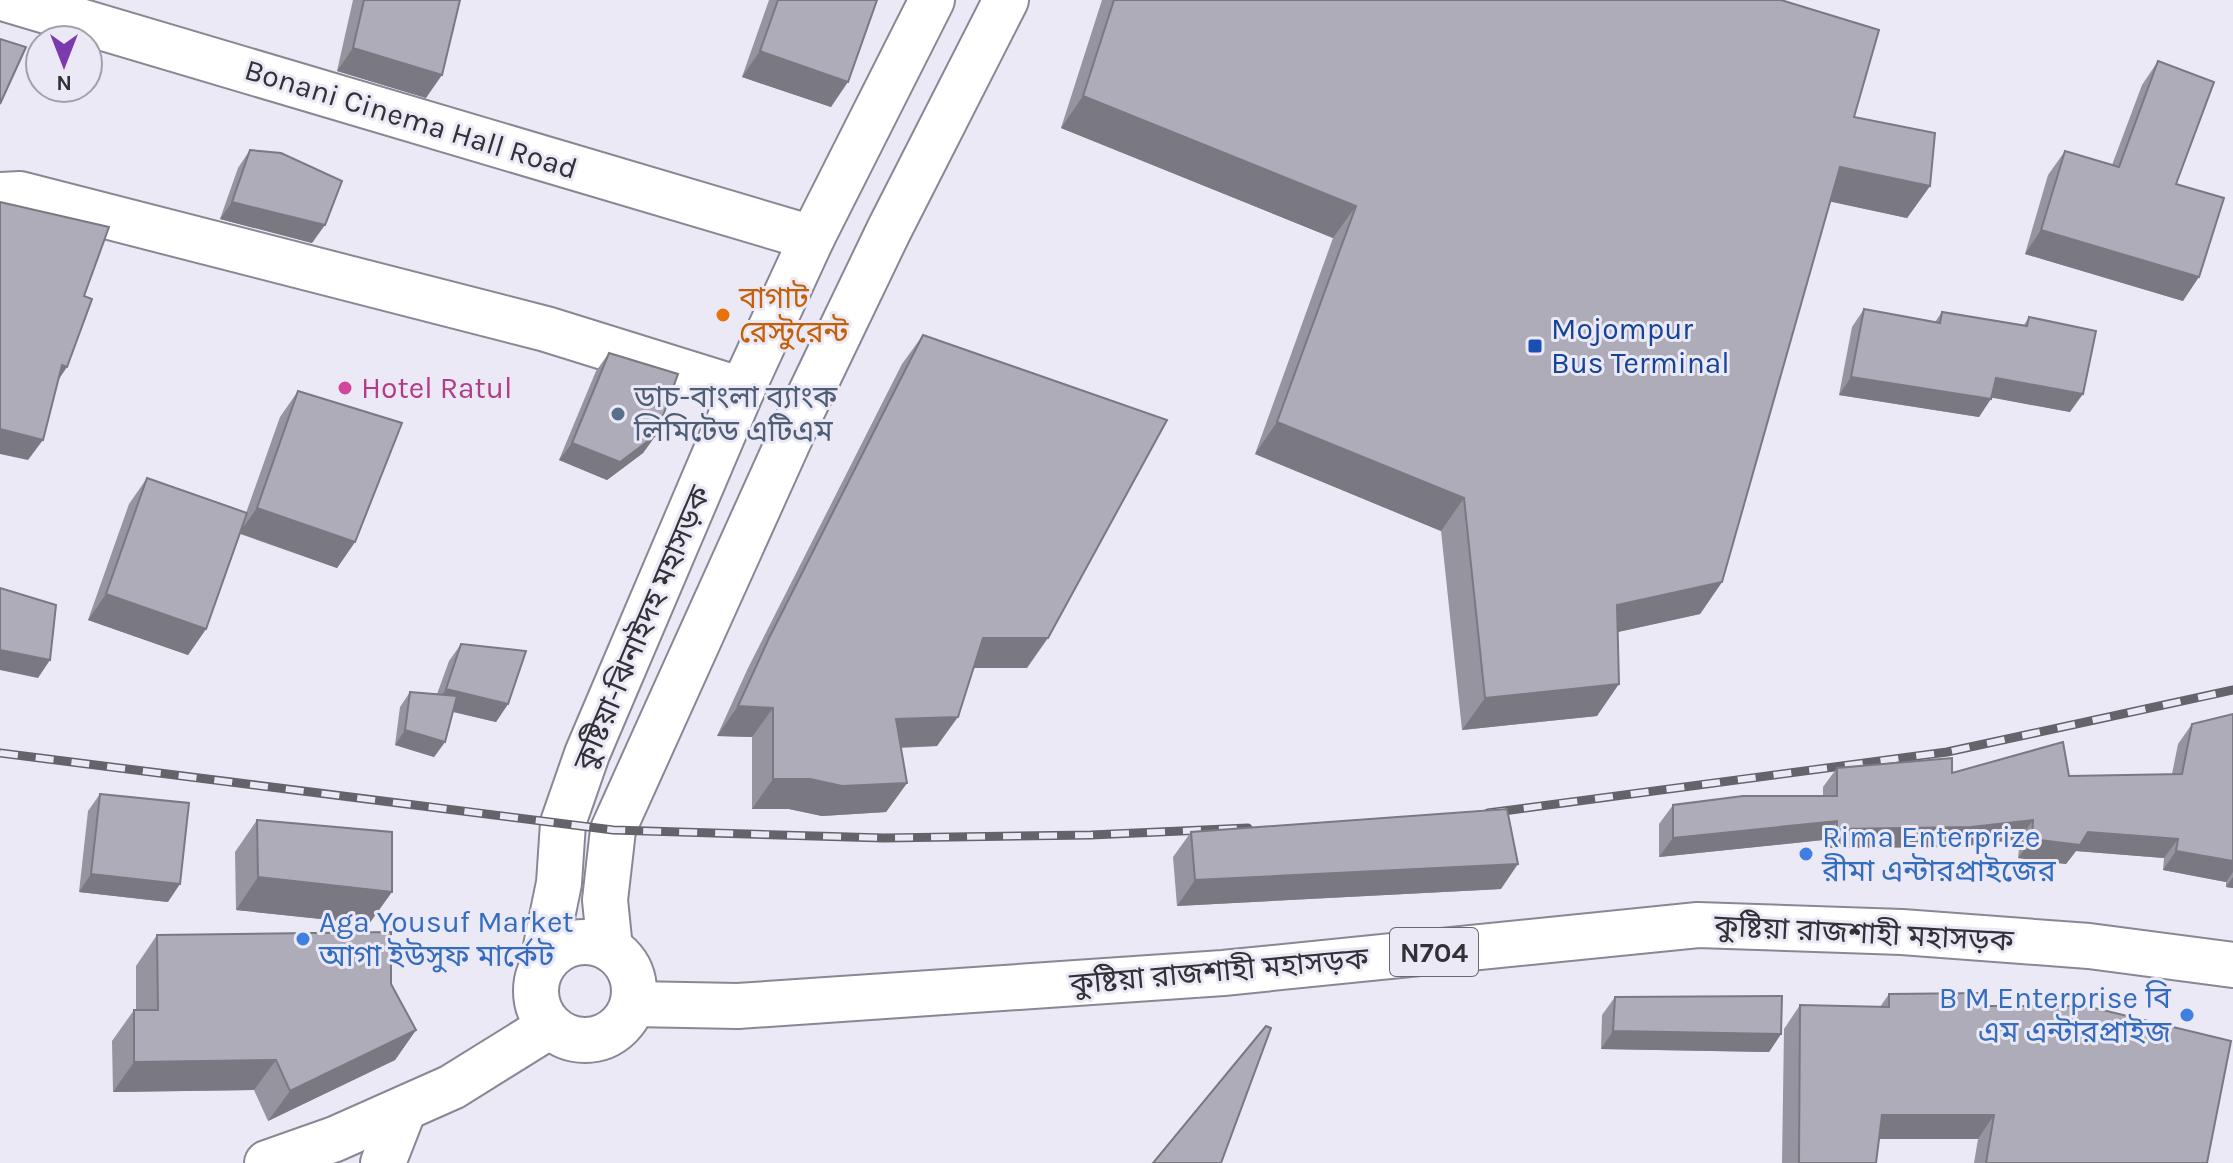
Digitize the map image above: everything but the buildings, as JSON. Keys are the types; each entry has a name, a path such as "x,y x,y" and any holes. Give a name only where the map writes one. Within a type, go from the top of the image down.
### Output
{"main road":[{"name":"Bonani Cinema Hall Road","path":"9,0 812,238"},
{"name":"কুষ্টিয়া-ঝিনাইদহ মহাসড়ক","path":"610,949 605,900 613,830 803,409 889,230 1006,0"},
{"name":"কুষ্টিয়া-ঝিনাইদহ মহাসড়ক","path":"542,966 559,883 563,823 587,754 742,390 812,238 924,16"},
{"path":"924,16 978,57"},
{"path":"0,195 20,194 546,329 742,390"},
{"path":"682,530 741,548"},
{"name":"কুষ্টিয়া রাজশাহী মহাসড়ক","path":"633,1004 738,1006 1208,975 1698,925 1902,932 2089,946 2233,965"},
{"path":"579,942 610,949 624,960 631,973 635,988 629,1016 620,1027 598,1039 572,1039 550,1026 542,1015 535,992 542,966 563,947 579,942"},
{"path":"267,1163 335,1139 452,1087 550,1026"},
{"path":"383,1163 404,1109"}],"railway":[{"path":"1488,813 1947,752 2233,690"},
{"path":"0,753 613,830 884,838 1091,835 1248,828"}],"place":[{"name":"বাগাট রেস্টুরেন্ট","path":"723,315"},
{"name":"Mojompur Bus Terminal","path":"1535,346"},
{"name":"Hotel Ratul","path":"345,388"},
{"name":"ডাচ-বাংলা ব্যাংক লিমিটেড এটিএম","path":"618,414"},
{"name":"Rima Enterprize রীমা এন্টারপ্রাইজের","path":"1806,854"},
{"name":"Aga Yousuf Market আগা ইউসুফ মার্কেট","path":"303,939"},
{"name":"B M Enterprise বি এম এন্টারপ্রাইজ","path":"2187,1015"}]}
